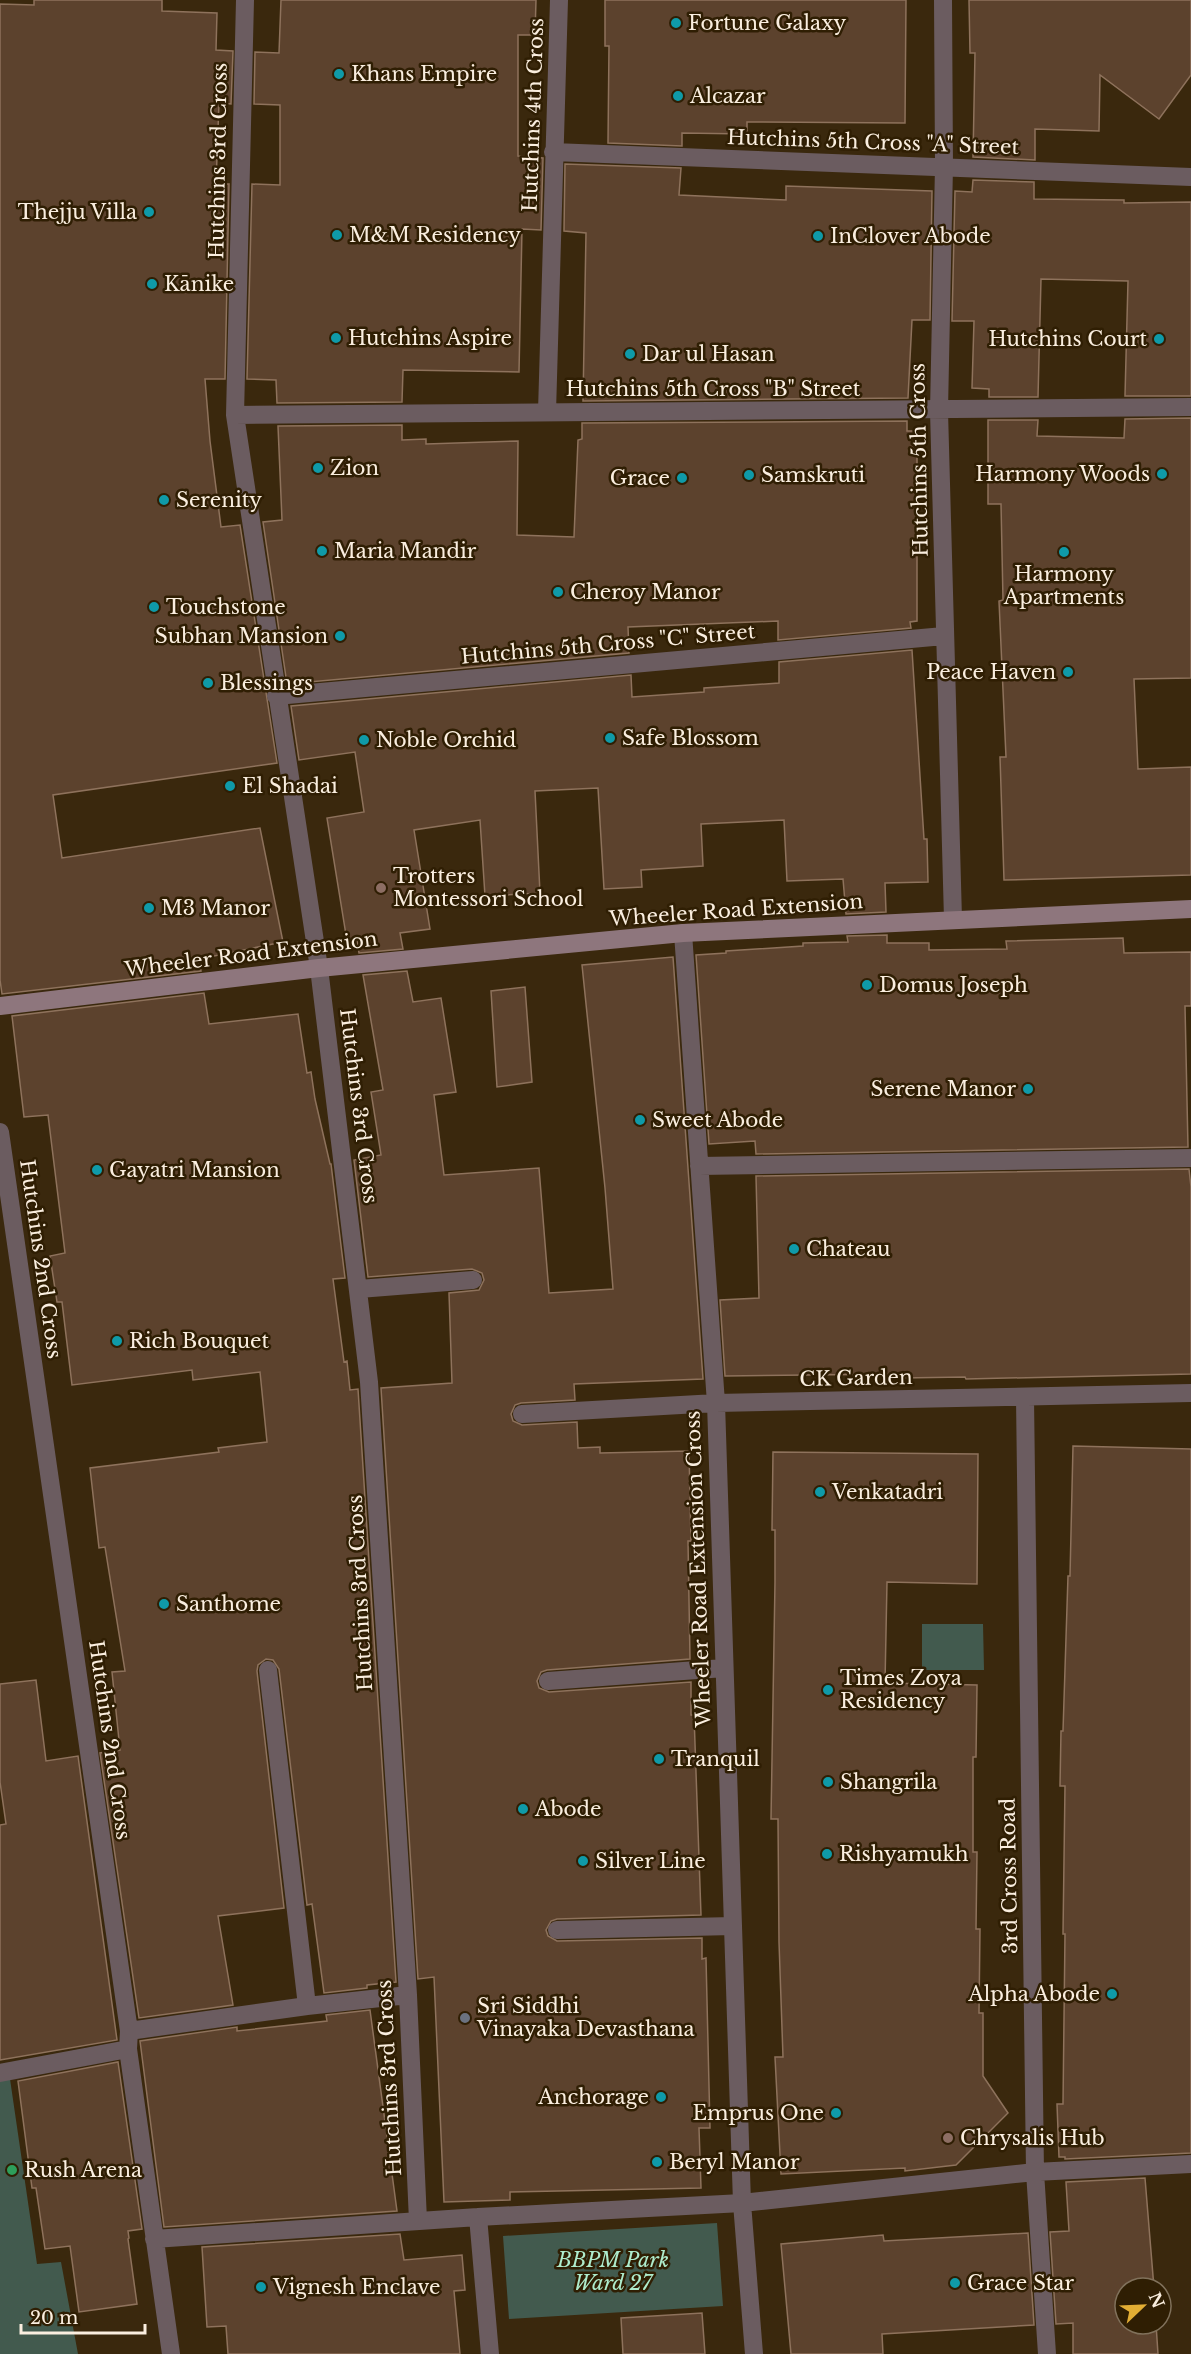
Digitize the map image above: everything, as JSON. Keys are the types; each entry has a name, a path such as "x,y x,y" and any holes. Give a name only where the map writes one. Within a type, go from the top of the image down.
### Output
{"street":[{"name":"Hutchins 3rd Cross","path":"245,0 235,415 319,968 369,1382 408,1995 418,2221"},
{"name":"Hutchins 4th Cross","path":"547,412 559,0"},
{"name":"Hutchins 5th Cross","path":"943,0 944,166 939,411 953,919"},
{"name":"Hutchins 5th Cross \"A\" Street","path":"553,152 1191,177"},
{"name":"Hutchins 5th Cross \"B\" Street","path":"235,415 939,411 1191,407"},
{"name":"Hutchins 5th Cross \"C\" Street","path":"276,696 944,636"},
{"name":"Wheeler Road Extension","path":"0,1006 319,968 683,933 1191,909"},
{"name":"Wheeler Road Extension Cross","path":"683,933 716,1402 742,2203 754,2354"},
{"name":"Hutchins 2nd Cross","path":"0,1132 129,2031 128,2049 171,2354"},
{"path":"699,1166 1191,1158"},
{"path":"359,1289 473,1280"},
{"name":"CK Garden","path":"522,1414 716,1402 1025,1398 1191,1393"},
{"name":"3rd Cross Road","path":"1025,1398 1035,2172 1047,2354"},
{"path":"548,1681 724,1668"},
{"path":"268,1670 307,2006"},
{"path":"557,1930 733,1926"},
{"path":"129,2031 307,2006 408,1995"},
{"path":"0,2073 128,2049"},
{"path":"154,2239 478,2217 742,2203 1035,2172 1191,2164"},
{"path":"478,2217 490,2354"}],"green space":[{"path":"922,1624 983,1624 984,1670 922,1670"},
{"name":"Rush Arena","path":"0,2079 10,2079 37,2264 61,2262 78,2354 0,2354"},
{"name":"BBPM Park Ward 27","path":"717,2223 723,2306 509,2319 503,2236"}],"building":[{"path":"34,0 162,0 162,11 217,13 216,50 233,51 231,104 219,103 216,184 229,184 225,379 205,379 221,527 240,525 277,763 53,795 62,858 260,828 283,942 199,959 201,971 2,994 0,980 0,4 34,5"},
{"path":"281,0 536,0 535,35 518,35 518,156 543,158 541,230 522,229 519,372 403,370 402,402 277,403 276,380 247,379 252,184 280,185 280,105 254,104 255,52 279,53"},
{"path":"605,0 906,0 905,123 747,122 747,134 682,133 682,146 608,143 609,46 605,46"},
{"path":"969,0 1191,0 1191,75 1159,119 1100,75 1099,131 1035,129 1035,160 973,157 975,53 970,53"},
{"path":"565,164 681,168 679,195 786,200 786,186 932,191 930,320 912,320 908,398 583,401 586,233 564,231"},
{"path":"973,180 1034,182 1034,199 1124,200 1124,203 1191,202 1191,396 1125,396 1128,281 1041,279 1038,397 989,397 989,389 972,388 974,321 952,321 955,191 972,192"},
{"path":"1191,418 1191,678 1134,679 1138,769 1191,767 1191,875 1004,880 1000,757 1006,757 999,601 1003,600 1001,504 988,504 988,420 1038,420 1037,436 1124,438 1125,419"},
{"path":"907,421 907,431 917,431 917,621 910,622 911,628 778,640 778,621 628,627 629,653 287,684 263,522 282,520 278,426 402,425 402,440 426,439 426,444 518,441 517,535 574,537 578,440 582,439 582,423"},
{"path":"912,650 924,839 927,839 928,882 885,883 886,912 846,914 843,879 787,881 784,820 701,824 703,866 641,870 642,887 604,889 598,788 535,791 540,893 485,896 480,820 414,830 430,929 400,933 403,949 359,953 357,940 347,941 327,818 364,812 355,752 299,760 291,706 631,675 632,697 704,692 704,688 779,683 779,662"},
{"path":"887,935 887,943 929,943 929,950 1007,949 1006,941 1123,938 1124,953 1191,952 1191,1006 1185,1006 1188,1147 756,1154 755,1141 709,1144 696,955 803,946 803,943 848,942 847,936"},
{"path":"673,957 703,1379 574,1384 575,1400 521,1403 515,1405 511,1414 513,1421 522,1425 577,1422 578,1448 600,1447 600,1453 689,1451 690,1659 547,1670 541,1672 537,1681 539,1688 549,1692 691,1682 701,1915 557,1919 551,1921 546,1930 548,1936 557,1941 702,1938 702,1959 706,1958 710,2128 699,2128 701,2188 510,2192 510,2200 444,2202 434,1977 418,1979 381,1388 452,1383 449,1293 479,1290 484,1280 482,1273 472,1269 368,1277 354,1160 381,1155 371,1092 383,1090 363,975 407,971 413,1002 441,998 456,1092 434,1095 444,1175 539,1168 549,1293 613,1289 582,965"},
{"path":"525,987 532,1082 497,1087 491,991"},
{"path":"204,993 209,1024 298,1014 307,1073 311,1072 315,1099 331,1164 345,1278 333,1279 350,1390 358,1389 396,1982 324,1993 312,1904 307,1905 279,1669 273,1660 266,1659 258,1665 257,1671 284,1908 218,1916 233,2005 139,2018 100,1753 120,1750 112,1672 125,1671 105,1547 99,1548 90,1468 219,1452 218,1448 267,1442 260,1372 193,1380 192,1370 72,1385 62,1302 57,1302 50,1256 65,1253 48,1115 24,1117 12,1016"},
{"path":"1189,1169 1191,1187 1191,1374 966,1379 965,1377 901,1378 901,1374 725,1376 720,1300 759,1298 756,1176"},
{"path":"1073,1446 1191,1449 1191,2153 1065,2159 1065,2157 1059,2157 1057,2104 1063,2104 1065,1934 1063,1934 1065,1786 1060,1786 1061,1731 1063,1731 1068,1576 1070,1576"},
{"path":"773,1452 978,1454 977,1584 887,1582 885,1683 977,1685 976,1757 973,1757 973,1852 977,1852 976,1929 980,1929 979,2013 983,2013 983,2076 1008,2113 956,2165 905,2171 905,2168 781,2174 775,2057 783,2057 778,1819 771,1819 775,1582 775,1530 772,1530"},
{"path":"36,1680 46,1761 78,1756 117,2040 0,2060 0,1825 6,1824 0,1782 0,1684"},
{"path":"370,2010 397,2211 164,2227 140,2041 237,2027 237,2031 327,2021 326,2015"},
{"path":"118,2062 142,2229 128,2231 137,2304 79,2312 70,2246 45,2249 36,2188 32,2188 18,2081"},
{"path":"1145,2178 1153,2276 1113,2276 1113,2336 1157,2336 1158,2354 1073,2354 1073,2323 1056,2324 1050,2232 1069,2231 1066,2182"},
{"path":"1028,2233 1034,2325 882,2334 883,2354 791,2354 781,2244 883,2235 884,2241"},
{"path":"400,2234 404,2260 462,2255 465,2290 454,2291 460,2354 228,2354 226,2326 207,2327 202,2247"},
{"path":"702,2313 705,2354 623,2354 621,2318"}],"place":[{"name":"Fortune Galaxy","path":"676,23"},
{"name":"Khans Empire","path":"339,74"},
{"name":"Alcazar","path":"678,96"},
{"name":"Thejju Villa","path":"149,212"},
{"name":"M&M Residency","path":"337,235"},
{"name":"InClover Abode","path":"818,236"},
{"name":"Kānike","path":"152,284"},
{"name":"Hutchins Aspire","path":"336,338"},
{"name":"Hutchins Court","path":"1159,339"},
{"name":"Dar ul Hasan","path":"630,354"},
{"name":"Zion","path":"318,468"},
{"name":"Harmony Woods","path":"1162,474"},
{"name":"Samskruti","path":"749,475"},
{"name":"Grace","path":"682,478"},
{"name":"Serenity","path":"164,500"},
{"name":"Maria Mandir","path":"322,551"},
{"name":"Harmony Apartments","path":"1064,552"},
{"name":"Cheroy Manor","path":"558,592"},
{"name":"Touchstone","path":"154,607"},
{"name":"Subhan Mansion","path":"340,636"},
{"name":"Peace Haven","path":"1068,672"},
{"name":"Blessings","path":"208,683"},
{"name":"Safe Blossom","path":"610,738"},
{"name":"Noble Orchid","path":"364,740"},
{"name":"El Shadai","path":"230,786"},
{"name":"Trotters Montessori School","path":"381,888"},
{"name":"M3 Manor","path":"149,908"},
{"name":"Domus Joseph","path":"867,985"},
{"name":"Serene Manor","path":"1028,1089"},
{"name":"Sweet Abode","path":"640,1120"},
{"name":"Gayatri Mansion","path":"97,1170"},
{"name":"Chateau","path":"794,1249"},
{"name":"Rich Bouquet","path":"117,1341"},
{"name":"Venkatadri","path":"820,1492"},
{"name":"Santhome","path":"164,1604"},
{"name":"Times Zoya Residency","path":"828,1690"},
{"name":"Tranquil","path":"659,1759"},
{"name":"Shangrila","path":"828,1782"},
{"name":"Abode","path":"523,1809"},
{"name":"Rishyamukh","path":"827,1854"},
{"name":"Silver Line","path":"583,1861"},
{"name":"Alpha Abode","path":"1112,1994"},
{"name":"Sri Siddhi Vinayaka Devasthana","path":"465,2018"},
{"name":"Anchorage","path":"661,2097"},
{"name":"Emprus One","path":"836,2113"},
{"name":"Chrysalis Hub","path":"948,2138"},
{"name":"Beryl Manor","path":"657,2162"},
{"name":"Rush Arena","path":"12,2170"},
{"name":"Grace Star","path":"955,2283"},
{"name":"Vignesh Enclave","path":"261,2287"}]}
